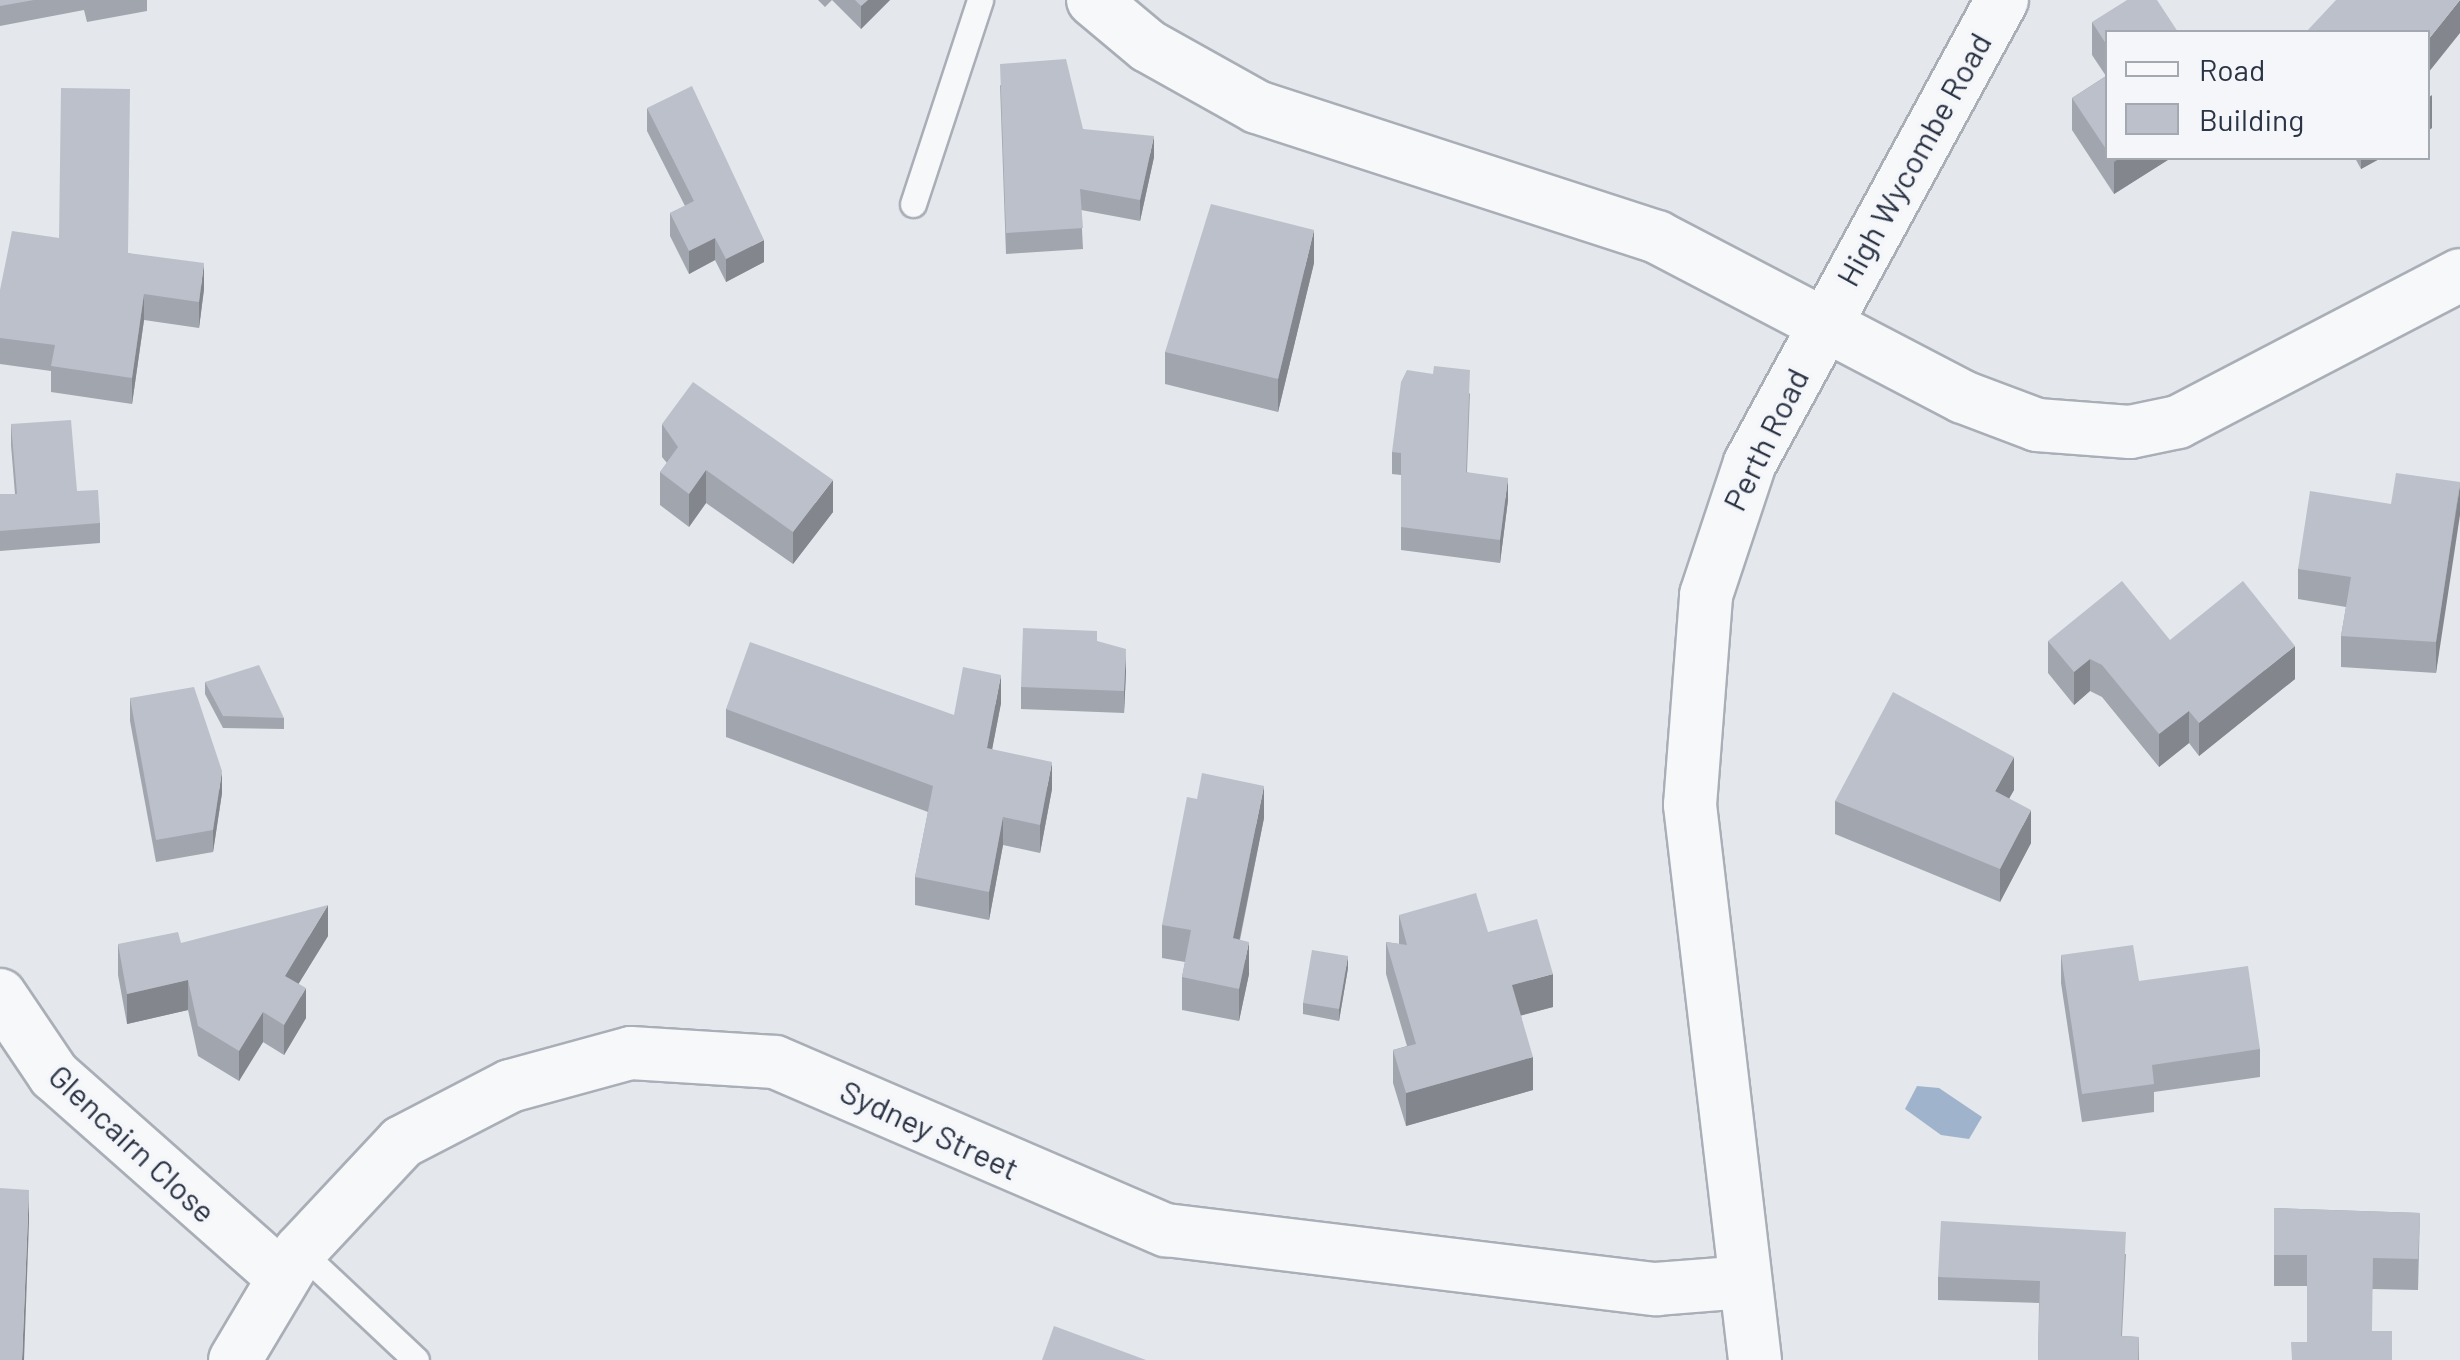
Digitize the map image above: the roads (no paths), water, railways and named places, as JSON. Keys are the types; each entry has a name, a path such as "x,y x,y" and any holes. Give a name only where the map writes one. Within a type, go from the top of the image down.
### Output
{"street":[{"path":"1093,0 1148,46 1257,107 1657,237 1824,318 1995,412 2063,430 2130,432 2230,400 2460,276"},
{"name":"High Wycombe Road","path":"1824,318 2002,0"},
{"name":"Perth Road","path":"1755,1360 1693,839 1694,700 1718,544 1824,318"},
{"name":"Glencairn Close","path":"0,995 54,1075 291,1264"},
{"name":"Sydney Street","path":"235,1360 291,1264 355,1184 450,1113 573,1064 697,1052 775,1062 841,1086 1072,1196 1166,1230 1656,1289 1744,1282"}],"lane":[{"path":"913,204 980,0"},
{"path":"291,1264 416,1360"}],"water":[{"path":"1917,1086 1939,1088 1982,1117 1969,1139 1941,1135 1905,1109"}]}
